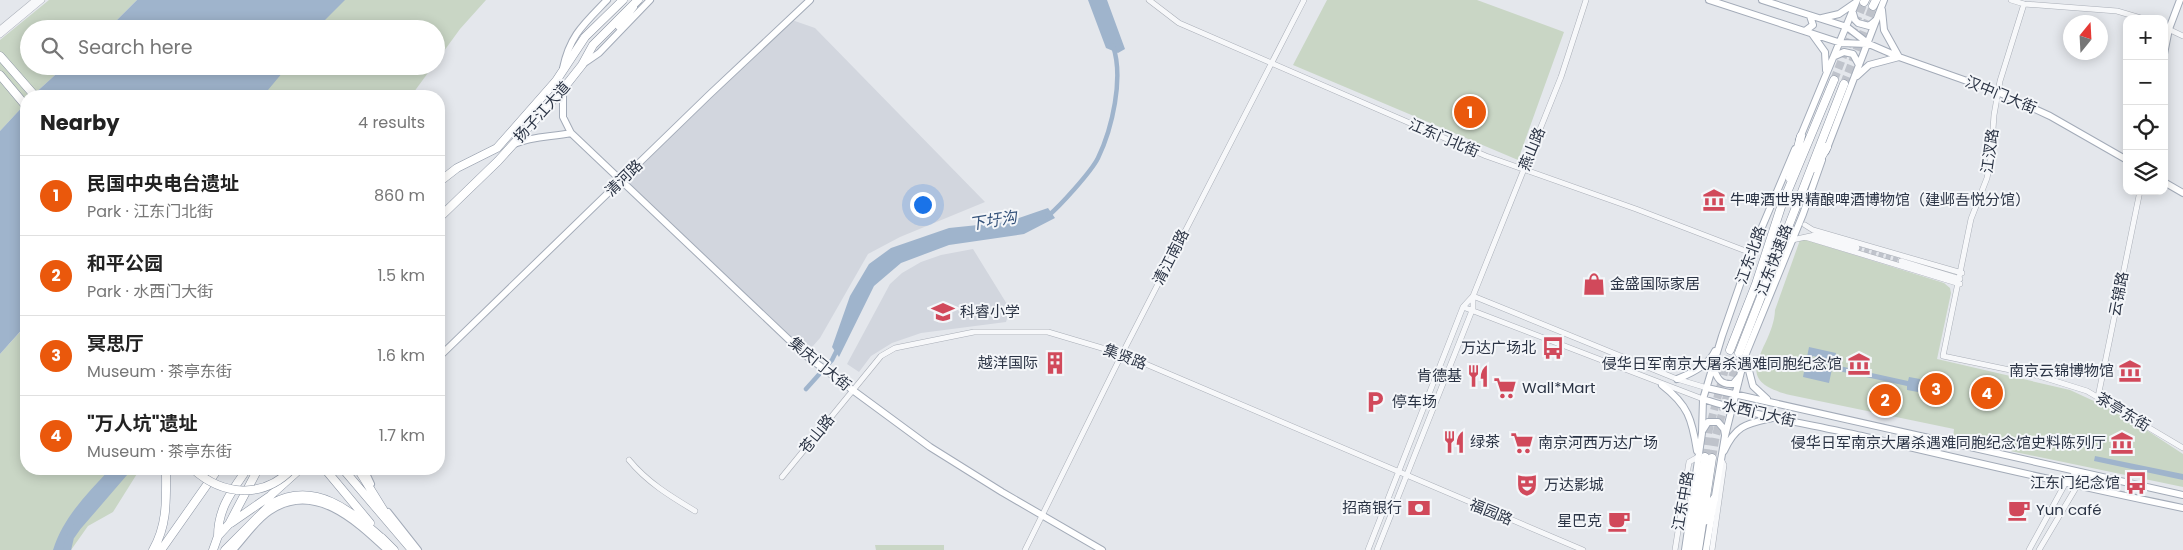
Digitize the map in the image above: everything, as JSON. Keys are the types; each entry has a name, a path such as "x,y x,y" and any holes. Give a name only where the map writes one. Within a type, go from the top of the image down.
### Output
{"highway":[{"name":"扬子江大道","path":"445,177 457,168 497,148 556,82 585,37 623,0"},
{"name":"扬子江大道","path":"445,212 563,89 582,65 593,44 638,0"},
{"path":"0,56 30,90"},
{"path":"0,75 20,99"},
{"name":"江东快速路","path":"1730,350 1756,284 1781,207 1834,80"},
{"name":"江东快速路","path":"1742,354 1802,191 1848,84"},
{"path":"1781,207 1801,136"},
{"path":"1802,191 1827,147"},
{"path":"445,173 457,168"},
{"path":"1697,536 1705,457"},
{"path":"153,550 162,531 166,512 166,475"},
{"path":"201,475 211,483 240,491 267,486 277,482 285,475"},
{"path":"161,550 214,475"},
{"path":"213,550 218,536 218,523 224,504 243,475"},
{"path":"229,524 255,475"},
{"path":"218,536 229,524 270,496 293,475"},
{"path":"330,475 385,541"},
{"path":"348,475 412,550"},
{"path":"362,475 406,543"},
{"path":"225,550 264,510 280,499 313,495 325,498 358,518 394,550"},
{"path":"1692,498 1698,550"},
{"path":"1690,550 1714,499"}],"main road":[{"path":"562,70 567,48 575,32 607,0"},
{"path":"612,39 638,0"},
{"path":"582,65 599,53 650,0"},
{"name":"清河路","path":"445,351 810,0"},
{"name":"汉中门大街","path":"1709,0 1841,43 1869,44"},
{"name":"汉中门大街","path":"1762,0 1847,27 1869,44 1899,57 1998,92 2050,116 2123,158"},
{"path":"2168,24 2180,0"},
{"path":"1817,18 1840,14 1861,1"},
{"name":"江东北路","path":"1702,433 1703,399 1722,336 1751,253 1825,76 1853,12 1861,1"},
{"path":"1848,84 1869,66 1899,57 1882,25 1883,3"},
{"name":"江东北路","path":"1742,354 1803,214 1848,84 1859,67 1869,44 1883,3"},
{"path":"1853,12 1855,20 1864,25 1872,24 1877,20"},
{"path":"1810,16 1813,25 1808,32 1825,52 1827,60 1825,76"},
{"path":"1835,56 1844,52 1853,54 1857,58 1859,67"},
{"path":"512,144 529,138 551,137 571,133 563,117 563,89"},
{"name":"集庆门大街","path":"571,133 702,259 817,364 930,447 1042,516 1102,550"},
{"path":"2168,184 2183,193"},
{"path":"1677,379 1692,374 1713,356 1722,336"},
{"path":"1742,354 1753,386 1762,397 1774,403"},
{"name":"江东中路","path":"1706,550 1725,436 1736,394 1742,354"},
{"path":"1713,368 1718,380 1723,383 1733,384 1740,374"},
{"path":"1662,385 1680,398 1687,410 1705,457"},
{"name":"水西门大街","path":"1707,388 2183,496"},
{"name":"水西门大街","path":"1703,399 1732,409 2065,484 2183,508"},
{"path":"1721,459 1734,432 1743,426 1775,418"},
{"path":"1702,433 1704,425 1712,421 1722,425 1725,436"},
{"name":"江东中路","path":"1685,550 1692,498 1705,457 1702,433"},
{"path":"367,475 383,505 418,550"},
{"path":"234,550 269,512 281,504 302,500 326,504 338,510 387,550"}],"street":[{"path":"0,29 35,0"},
{"path":"0,35 42,0"},
{"name":"江东门北街","path":"1149,0 1179,24 1486,156 1751,253"},
{"name":"清江南路","path":"1024,550 1122,354 1304,0"},
{"name":"燕山路","path":"1368,550 1463,307 1473,296 1561,77 1586,0"},
{"path":"2011,0 2024,4 2117,11 2130,15"},
{"name":"江汊路","path":"1943,356 1971,219 1987,178 1998,92 2024,4"},
{"path":"2168,29 2183,36"},
{"name":"云锦路","path":"2098,397 2139,195"},
{"path":"1803,214 1805,225 1815,235 1884,261 1899,263 1960,279"},
{"path":"1805,225 1813,230 1898,255 1960,279"},
{"path":"1792,240 1815,235"},
{"path":"1805,237 1859,251 1865,250 1863,245"},
{"path":"1872,257 1869,254 1870,250 1876,248"},
{"path":"1884,261 1888,258 1886,252"},
{"path":"1898,255 1894,258 1899,263"},
{"name":"燕山路","path":"1377,550 1473,308 1473,296"},
{"name":"水西门大街","path":"1473,296 1677,379 1707,388"},
{"name":"水西门大街","path":"1463,307 1473,308 1662,385 1703,399"},
{"name":"集贤路","path":"852,390 881,356 895,348 974,332 1048,332 1122,354 1398,473"},
{"name":"茶亭东街","path":"1943,356 2039,376 2098,397 2183,448"},
{"name":"苍山路","path":"782,477 852,390"},
{"path":"1413,435 1416,440 1422,438"},
{"name":"江东中路","path":"1675,550 1690,462 1705,457"},
{"name":"江东中路","path":"1712,550 1724,465 1721,459"},
{"path":"629,460 638,471 663,492 695,511"},
{"name":"福园路","path":"1398,473 1584,550"},
{"path":"2028,550 2065,484 2075,473"},
{"path":"2039,550 2077,486 2075,473"}],"shaded area":[{"path":"789,19 815,28 985,202 900,237 868,254 820,338 805,355 622,180"},
{"name":"科睿小学","path":"973,249 1010,309 1006,322 921,333 892,343 871,356 859,372 847,364 890,284 902,273 921,262 941,255"}],"green space":[{"path":"49,0 137,0 117,20 24,20"},
{"path":"334,0 486,0 460,29 445,50 445,20 312,20"},
{"path":"1327,0 1477,0 1564,32 1518,160 1293,65"},
{"path":"20,24 20,75 55,75 39,90 20,90 20,109 0,131 0,40"},
{"path":"256,75 426,75 415,90 242,90"},
{"name":"侵华日军南京大屠杀遇难同胞纪念馆","path":"1800,240 1806,240 1944,283 1950,288 1951,293 1937,359 2070,390 2122,414 2183,454 2183,487 1953,439 1954,429 1790,395 1771,388 1760,380 1756,371"},
{"path":"20,332 20,475 136,475 113,512 88,526 71,550 0,550 0,354"},
{"path":"875,545 944,545 944,550 876,550"}],"water":[{"path":"137,0 345,0 325,20 117,20"},
{"path":"1088,0 1107,0 1125,49 1118,53 1106,48"},
{"path":"55,75 280,75 268,90 39,90"},
{"path":"20,109 20,332 0,354 0,131"},
{"path":"1048,208 1055,218 1024,234 949,245 901,263 874,286 839,357 832,347 850,296 869,264 891,248 949,228 1007,222"},
{"path":"1809,347 1836,353 1833,366 1824,364 1825,359 1813,356 1812,358 1807,357"},
{"path":"1835,365 1908,381 1909,377 1920,379 1918,392 1907,390 1907,386 1834,370"},
{"path":"1805,366 1822,372 1824,367 1832,369 1829,383 1803,377"},
{"path":"2095,456 2183,474 2183,480 2094,461"},
{"path":"105,475 122,475 84,516 66,550 53,550 63,527 85,497"}],"waterway":[{"name":"下圩沟","path":"1048,216 1089,172 1098,158 1108,133 1117,88 1116,59 1113,46"},
{"name":"下圩沟","path":"806,389 832,360 838,348"},
{"path":"67,550 70,537 77,527 122,475"}],"tunnel":[{"path":"1834,80 1864,2"},
{"path":"1844,84 1873,6"},
{"path":"1857,248 1901,261"},
{"path":"1705,457 1708,433 1730,350"},
{"path":"1712,458 1716,435 1739,353"}],"place":[{"name":"民国中央电台遗址","path":"1470,112"},
{"name":"牛啤酒世界精酿啤酒博物馆（建邺吾悦分馆）","path":"1714,200"},
{"name":"金盛国际家居","path":"1594,284"},
{"name":"科睿小学","path":"943,312"},
{"name":"万达广场北","path":"1553,348"},
{"name":"越洋国际","path":"1055,363"},
{"name":"侵华日军南京大屠杀遇难同胞纪念馆","path":"1859,364"},
{"name":"南京云锦博物馆","path":"2130,371"},
{"name":"肯德基","path":"1478,376"},
{"name":"Wall*Mart","path":"1505,388"},
{"name":"冥思厅","path":"1936,389"},
{"name":"\"万人坑\"遗址","path":"1987,393"},
{"name":"和平公园","path":"1885,400"},
{"name":"停车场","path":"1375,402"},
{"name":"绿茶","path":"1454,442"},
{"name":"南京河西万达广场","path":"1522,443"},
{"name":"侵华日军南京大屠杀遇难同胞纪念馆史料陈列厅","path":"2122,443"},
{"name":"江东门纪念馆","path":"2136,483"},
{"name":"万达影城","path":"1527,485"},
{"name":"招商银行","path":"1419,508"},
{"name":"Yun café","path":"2019,510"},
{"name":"星巴克","path":"1619,521"}]}
